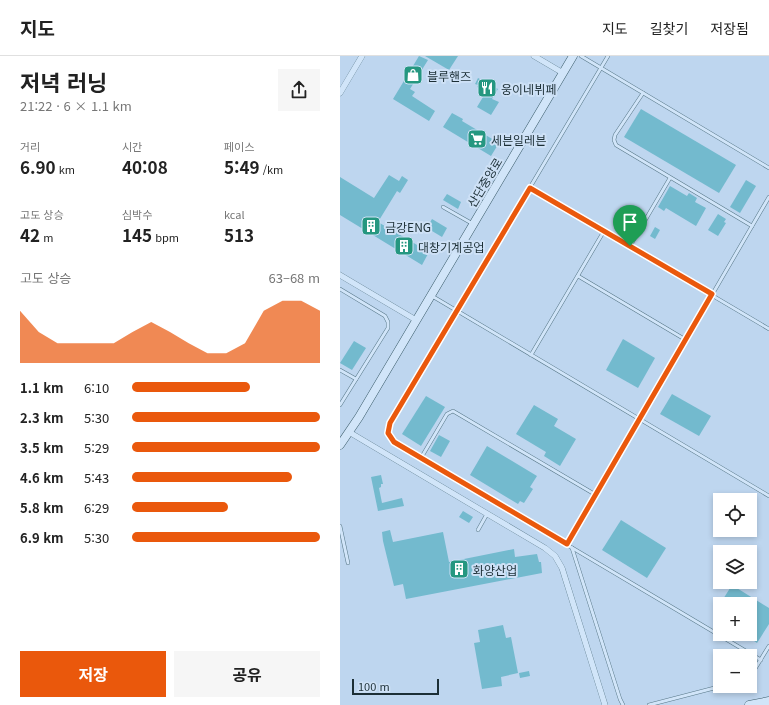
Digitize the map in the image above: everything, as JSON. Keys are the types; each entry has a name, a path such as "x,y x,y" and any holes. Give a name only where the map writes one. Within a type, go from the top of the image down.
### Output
{"street":[{"path":"340,93 362,56"},
{"path":"534,56 563,73"},
{"name":"산단중앙로","path":"340,444 349,432 573,56"},
{"path":"340,275 416,320"},
{"path":"349,432 545,548 555,556 560,563 605,705"},
{"path":"749,705 769,701"}],"lane":[{"path":"581,56 769,168"},
{"path":"608,56 389,428 391,439 761,660"},
{"path":"643,93 615,135 615,142 619,148 752,226"},
{"path":"630,246 670,178"},
{"path":"530,188 769,329"},
{"path":"567,544 769,198"},
{"path":"443,207 473,224"},
{"path":"531,355 604,231"},
{"path":"578,276 686,340"},
{"path":"340,289 384,315 388,322 388,328 340,405"},
{"path":"431,295 769,496"},
{"path":"340,370 356,379"},
{"path":"421,458 447,414 453,411 596,495"},
{"path":"478,530 487,514"},
{"path":"340,526 348,563"},
{"path":"572,548 623,705"},
{"path":"757,666 769,646"},
{"path":"649,705 713,688"}],"building":[{"name":"블루핸즈","path":"419,56 428,60 410,89 415,92 412,96 435,111 429,121 393,99"},
{"path":"425,56 458,56 449,70"},
{"path":"478,78 498,89 492,99 499,102 491,115 477,107 486,92 477,87 478,85 475,84"},
{"path":"641,109 736,165 719,193 624,137"},
{"path":"452,113 463,119 462,121 499,143 491,156 443,127"},
{"path":"389,175 399,181 402,176 408,180 400,193 397,191 378,222 429,252 422,265 340,215 340,177 374,198"},
{"path":"746,180 756,186 740,213 730,207"},
{"path":"670,186 687,196 689,193 697,198 695,202 706,208 696,226 666,208 664,211 658,207"},
{"path":"447,194 461,202 458,209 443,200"},
{"path":"718,214 726,219 724,222 726,223 718,236 708,230"},
{"path":"432,219 447,228 442,237 427,228"},
{"path":"655,227 660,230 655,239 650,236"},
{"path":"623,339 655,358 638,388 606,370"},
{"path":"354,341 366,348 352,370 340,363"},
{"path":"672,394 711,416 699,436 660,414"},
{"path":"426,396 445,407 421,446 402,434"},
{"path":"534,405 558,419 554,426 576,439 560,466 544,456 546,452 516,434"},
{"path":"439,435 450,441 441,457 430,451"},
{"path":"487,446 537,476 530,487 533,489 524,503 520,501 518,504 470,475"},
{"path":"381,475 383,484 381,484 381,487 379,488 382,503 402,498 404,506 378,511 371,477"},
{"path":"463,511 473,517 469,523 459,517"},
{"path":"621,520 666,548 647,578 602,550"},
{"name":"화양산업","path":"390,530 393,542 443,532 449,562 514,549 515,557 537,554 539,562 541,562 542,573 406,599 403,584 394,586 383,541 382,532"},
{"path":"729,589 738,589 751,597 724,597"},
{"path":"757,601 769,608 769,624 757,643 754,641 757,641"},
{"path":"503,625 506,638 511,637 518,673 501,677 502,686 482,689 474,643 480,642 478,630"},
{"path":"529,671 530,676 520,678 519,673"}],"place":[{"name":"블루핸즈","path":"413,75"},
{"name":"웅이네뷔페","path":"487,88"},
{"name":"세븐일레븐","path":"477,139"},
{"name":"금강ENG","path":"371,226"},
{"name":"대창기계공업","path":"404,246"},
{"name":"화양산업","path":"459,569"}],"route":[{"path":"530,188 630,246 712,294 567,544 391,439 388,433 390,423 530,188"}]}
